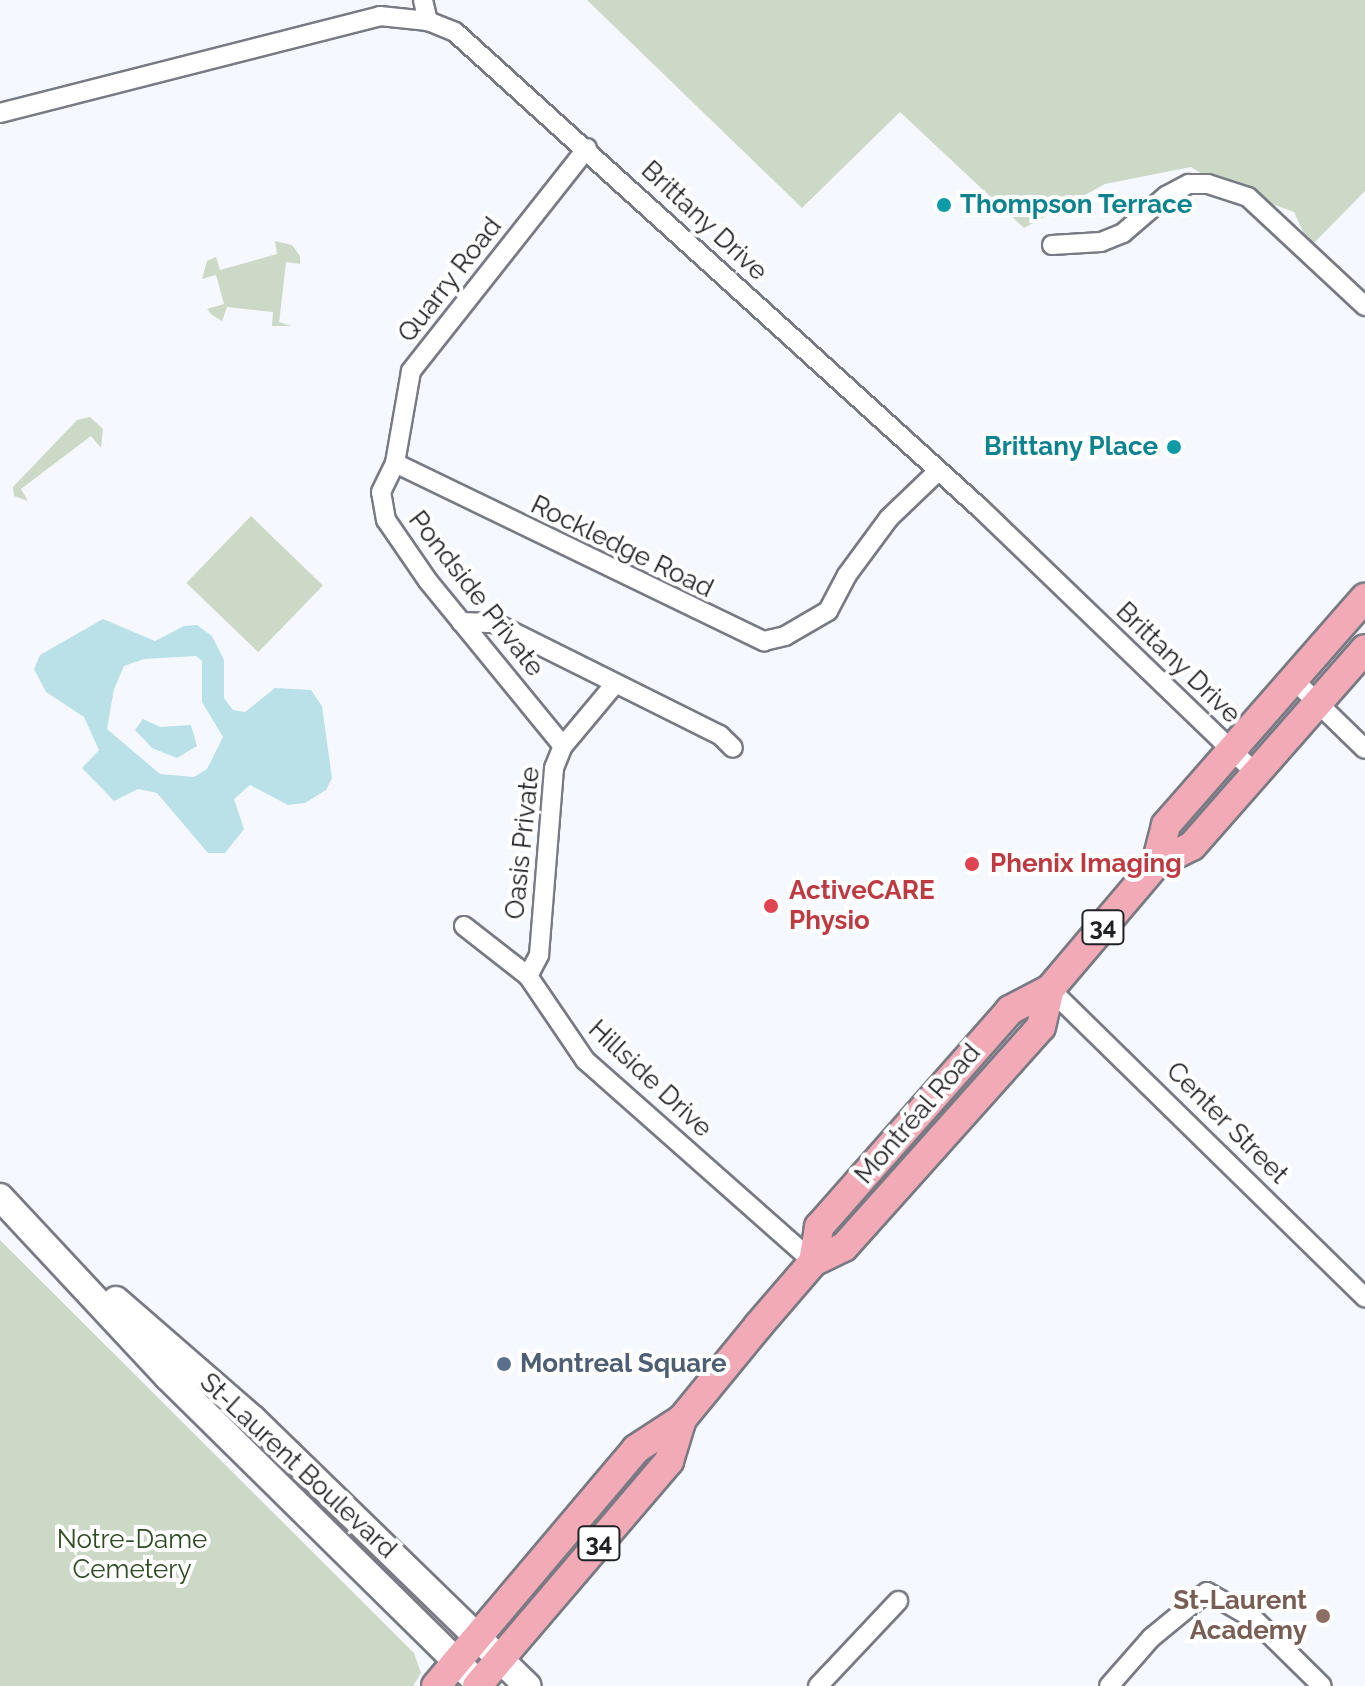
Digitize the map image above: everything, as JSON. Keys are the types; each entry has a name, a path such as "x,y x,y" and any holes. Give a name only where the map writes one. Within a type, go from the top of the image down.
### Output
{"main road":[{"name":"Montréal Road","path":"1156,864 1166,825 1365,598"},
{"name":"Montréal Road","path":"436,1686 636,1449 682,1419 813,1262 844,1247 1041,1027 1050,989 1156,864 1192,846 1321,703 1365,649"},
{"name":"St-Laurent Boulevard","path":"0,1197 60,1256 168,1377 478,1685"},
{"name":"St-Laurent Boulevard","path":"60,1256 253,1419 528,1686"},
{"name":"Montréal Road","path":"478,1685 669,1461 682,1419"},
{"path":"303,1510 323,1489"}],"street":[{"path":"423,0 428,21"},
{"name":"Brittany Drive","path":"0,113 365,19 428,21 455,32 490,58 938,471 1256,774"},
{"name":"Quarry Road","path":"395,463 411,371 587,148"},
{"path":"1052,245 1101,242 1123,233 1166,196 1189,184 1208,184 1248,197 1365,306"},
{"name":"Rockledge Road","path":"395,463 741,634 764,641 785,636 828,611 847,575 889,518 938,471"},
{"name":"Pondside Private","path":"395,463 381,492 386,520 461,622 563,746"},
{"path":"461,622 495,623 614,685 720,735 733,748"},
{"path":"1293,679 1365,749"},
{"name":"Oasis Private","path":"528,976 539,955 546,829 563,746 614,685"},
{"name":"Hillside Drive","path":"464,926 528,976 585,1060 813,1262"},
{"name":"Center Street","path":"1050,989 1365,1297"},
{"path":"1109,1686 1182,1610 1207,1592 1232,1604 1322,1686"},
{"path":"818,1686 898,1601"}],"green space":[{"path":"587,0 1365,0 1365,191 1310,247 1294,212 1218,184 1191,167 1105,184 1024,228 900,112 802,208"},
{"path":"275,241 292,245 300,256 300,264 286,262 279,322 291,326 272,326 273,312 227,307 222,321 212,315 207,309 224,304 216,275 202,279 207,261 216,257 220,270 277,254"},
{"path":"90,417 103,429 101,448 91,436 21,489 28,501 14,496 13,487 77,420"},
{"path":"251,516 323,585 258,652 186,583"},
{"name":"Notre-Dame Cemetery","path":"0,1240 414,1653 421,1673 413,1686 0,1686"}],"water":[{"path":"103,619 155,641 184,626 197,625 212,636 224,660 224,698 233,710 245,712 275,688 311,690 322,706 332,778 326,790 305,803 288,805 250,785 234,799 244,829 225,853 208,853 157,793 138,789 114,801 82,768 99,750 84,717 46,692 34,669 40,655","holes":["196,656 202,661 202,702 223,737 207,769 194,777 160,774 107,729 114,689 124,666 144,659"]},
{"path":"143,719 160,727 191,725 197,746 177,758 152,748 135,730"}],"place":[{"name":"Thompson Terrace","path":"944,205"},
{"name":"Brittany Place","path":"1174,447"},
{"name":"Phenix Imaging","path":"972,864"},
{"name":"ActiveCARE Physio","path":"771,906"},
{"name":"Montreal Square","path":"504,1364"},
{"name":"St-Laurent Academy","path":"1323,1616"}]}
